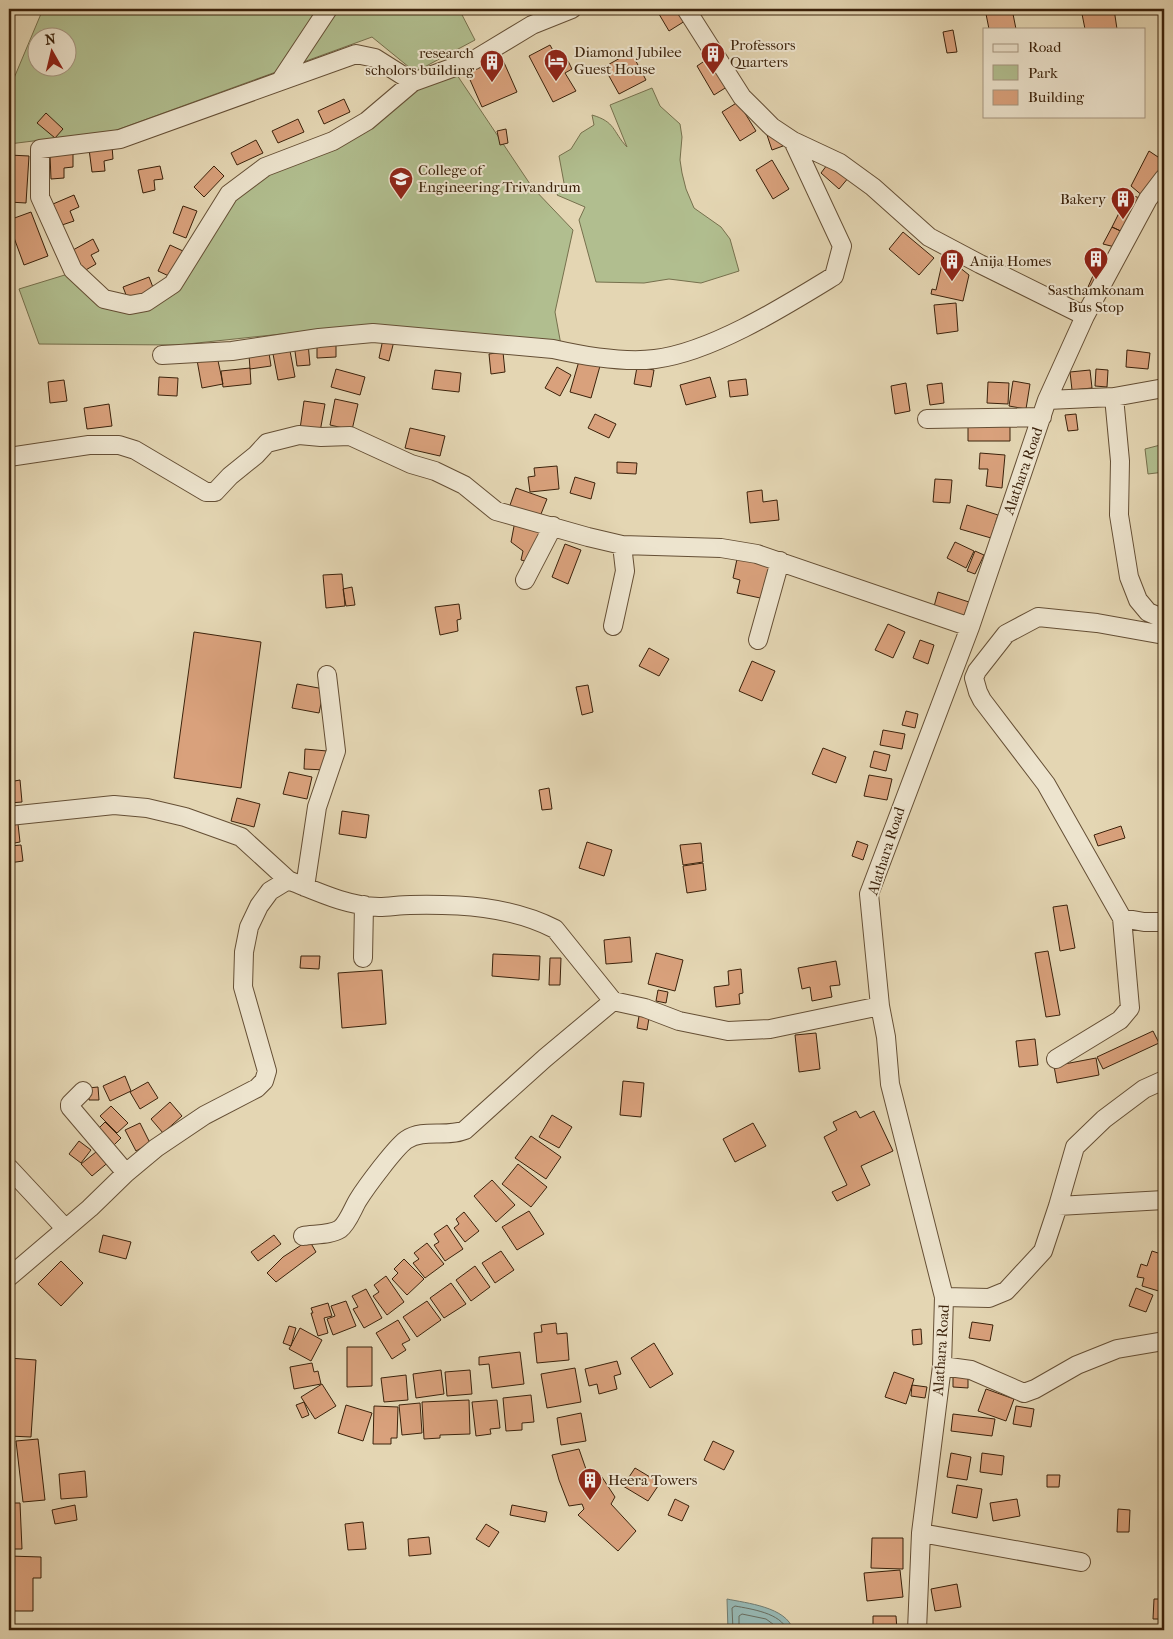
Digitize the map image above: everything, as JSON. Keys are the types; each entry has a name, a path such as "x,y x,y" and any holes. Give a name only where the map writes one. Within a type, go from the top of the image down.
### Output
{"street":[{"path":"281,80 328,9"},
{"path":"412,82 375,58 356,54 120,139 40,149 40,197 73,270 104,299 130,305 146,302 173,284 229,194 265,167 333,141 367,122 412,82 474,60 532,25 572,9"},
{"path":"686,9 742,97 772,127 793,141 840,163 873,186 929,237 1085,316"},
{"path":"162,355 232,351 318,338 372,333 553,349 608,359 654,359 688,352 723,338 788,305 834,276 842,246 793,141"},
{"name":"Alathara Road","path":"917,1630 921,1533 942,1366 944,1297 890,1084 869,894 970,627 1047,400 1085,316 1148,199 1164,178"},
{"path":"1047,400 1114,397 1164,388"},
{"path":"1114,397 1120,461 1120,515 1129,577 1138,600 1148,612 1164,619"},
{"path":"927,418 1042,417"},
{"path":"9,457 89,445 119,445 135,450 206,492 215,492 230,476 256,456 267,443 299,435 321,437 350,436 411,464 435,471 464,485 496,511 622,545 722,548 757,554 970,627"},
{"path":"525,580 553,526"},
{"path":"613,626 625,571 622,545"},
{"path":"758,640 780,561"},
{"path":"1056,1059 1120,1020 1130,1008 1122,918 1046,784 982,700 974,678 977,671 1006,634 1038,617 1097,623 1164,635"},
{"path":"305,887 318,807 336,751 327,675"},
{"path":"9,816 114,805 147,808 185,817 241,836 288,880 344,902 379,907 409,905 475,906 515,913 543,923 555,930 613,1001 645,1008 679,1021 728,1031 770,1029 880,1006"},
{"path":"9,1277 90,1208 126,1173 156,1148 204,1115 257,1088 264,1081 267,1071 243,987 244,952 249,927 259,906 270,891 288,880"},
{"path":"363,958 364,905"},
{"path":"1122,918 1144,922 1164,922"},
{"path":"303,1236 332,1232 340,1228 359,1197 401,1144 416,1135 450,1134 465,1130 545,1058 613,1001"},
{"path":"944,1297 989,1298 1006,1291 1043,1252 1075,1146 1104,1119 1144,1089 1164,1080"},
{"path":"83,1091 70,1104 70,1107 126,1173"},
{"path":"9,1168 65,1228"},
{"path":"1058,1206 1164,1200"},
{"path":"942,1366 971,1370 1024,1393 1035,1389 1076,1365 1117,1348 1163,1343"},
{"path":"921,1533 1082,1562"}],"green space":[{"path":"43,9 459,9 475,40 415,72 372,37 114,131 9,144 9,90 28,45 28,78 78,78 78,28 35,28"},
{"path":"457,75 532,187 573,230 555,312 561,345 366,325 178,345 39,344 19,289 68,274 104,307 135,313 180,289 236,199 273,171 416,89"},
{"path":"652,88 660,106 680,124 682,173 694,208 721,227 730,239 739,271 701,283 669,279 644,283 596,282 579,220 585,207 557,195 564,183 559,156 571,149 581,133 594,125 592,115 610,124 627,147 610,105"},
{"path":"1164,444 1164,472 1148,474 1145,449"}],"water":[{"path":"727,1599 765,1607 774,1611 789,1622 793,1630 728,1630"}],"building":[{"path":"656,9 678,9 685,21 669,31"},
{"path":"985,9 1012,9 1016,28 989,28"},
{"path":"1081,9 1114,9 1117,28 1085,28"},
{"path":"953,30 957,52 947,53 943,32"},
{"name":"Diamond Jubilee Guest House","path":"550,45 561,65 568,61 572,69 565,73 576,91 553,102 529,56"},
{"path":"631,52 646,80 619,94 604,67"},
{"name":"Professors Quarters","path":"712,56 730,85 714,95 697,66"},
{"name":"research scholors building","path":"502,58 517,92 482,107 467,73"},
{"path":"344,99 350,112 324,124 318,111"},
{"name":"Professors Quarters","path":"738,102 756,131 740,141 722,112"},
{"path":"46,113 63,129 55,138 37,123"},
{"path":"298,119 304,132 278,143 272,131"},
{"path":"506,129 508,143 500,145 497,131"},
{"path":"777,131 783,146 772,150 767,135"},
{"path":"256,140 263,153 237,165 231,153"},
{"path":"112,146 113,159 104,161 105,171 92,172 89,149"},
{"path":"1149,151 1164,161 1164,169 1144,197 1131,186"},
{"path":"73,154 73,167 64,168 64,178 51,179 50,155"},
{"path":"9,155 29,156 26,203 9,202"},
{"path":"772,160 789,189 773,199 756,170"},
{"path":"830,161 849,177 839,189 821,173"},
{"path":"160,166 163,179 154,180 155,190 143,193 138,170"},
{"path":"214,166 224,176 204,197 194,187"},
{"path":"1129,194 1142,199 1134,213 1122,207"},
{"path":"74,195 79,207 70,211 74,221 62,225 53,204"},
{"path":"183,206 197,211 186,238 173,233"},
{"name":"Bakery","path":"1122,207 1134,213 1125,233 1112,227"},
{"path":"31,212 48,256 24,265 9,220"},
{"path":"1112,227 1125,233 1115,247 1103,244"},
{"path":"903,232 934,258 919,275 889,249"},
{"path":"93,239 99,251 91,255 96,264 84,271 73,250"},
{"path":"170,245 183,251 171,277 158,271"},
{"name":"Anija Homes","path":"944,255 969,275 963,301 931,294 932,289 936,290"},
{"name":"Sasthamkonam Bus Stop","path":"1096,269 1105,273 1094,290 1088,287"},
{"path":"149,277 154,290 128,300 123,287"},
{"path":"956,303 958,331 937,334 934,305"},
{"path":"383,339 394,341 389,361 379,358"},
{"path":"317,342 336,342 336,357 317,358"},
{"path":"308,343 310,365 297,366 294,344"},
{"path":"1127,350 1150,353 1148,369 1126,367"},
{"path":"290,351 295,377 278,380 273,354"},
{"path":"503,352 505,372 491,374 489,354"},
{"path":"269,353 271,366 250,369 249,355"},
{"path":"217,356 223,384 202,388 197,360"},
{"path":"579,361 600,366 591,398 570,392"},
{"path":"557,367 571,375 560,396 545,388"},
{"path":"637,367 654,370 651,387 634,384"},
{"path":"250,368 251,384 223,387 221,371"},
{"path":"336,369 365,377 360,395 331,387"},
{"path":"1096,369 1108,370 1107,387 1095,386"},
{"path":"435,370 461,373 459,392 432,389"},
{"path":"1090,370 1092,388 1072,390 1070,372"},
{"path":"159,377 178,378 177,396 158,395"},
{"path":"710,377 716,397 686,405 680,385"},
{"path":"746,379 748,395 730,397 728,381"},
{"path":"64,380 67,401 50,403 48,382"},
{"path":"1013,381 1030,384 1026,409 1009,406"},
{"path":"988,382 1009,383 1008,404 987,403"},
{"path":"906,383 910,411 895,414 891,386"},
{"path":"942,383 944,403 930,405 927,385"},
{"path":"335,399 358,404 352,430 330,425"},
{"path":"304,401 325,404 320,432 300,429"},
{"path":"109,404 112,426 87,429 84,408"},
{"path":"595,414 616,424 609,438 588,428"},
{"path":"1076,414 1078,430 1068,431 1065,415"},
{"path":"968,423 1010,424 1010,441 968,441"},
{"path":"410,428 445,436 440,456 405,448"},
{"path":"980,453 1005,455 1002,488 986,486 988,469 979,469"},
{"path":"617,462 637,463 636,474 617,473"},
{"path":"557,466 559,489 530,492 528,477 535,476 534,468"},
{"path":"575,477 595,483 591,499 570,493"},
{"path":"935,479 952,480 950,503 933,502"},
{"path":"516,488 547,499 539,519 509,508"},
{"path":"762,490 763,502 777,500 779,520 750,523 747,492"},
{"path":"967,505 998,515 991,538 960,529"},
{"path":"515,521 546,529 529,562 521,560 523,551 511,542"},
{"path":"955,542 974,551 966,568 947,558"},
{"path":"565,544 581,550 568,584 552,577"},
{"path":"975,551 984,555 975,574 967,571"},
{"path":"737,559 772,566 765,599 737,593 740,580 733,578"},
{"path":"342,574 345,606 326,608 323,575"},
{"path":"352,587 355,605 346,606 343,589"},
{"path":"938,592 969,602 963,619 933,610"},
{"path":"459,604 461,619 457,620 458,631 440,635 435,607"},
{"path":"888,624 905,632 893,658 875,650"},
{"path":"194,632 261,642 241,788 174,778"},
{"path":"920,640 934,645 928,664 913,658"},
{"path":"649,648 669,659 659,676 639,666"},
{"path":"752,661 775,671 762,701 739,691"},
{"path":"297,684 324,689 319,713 292,708"},
{"path":"588,685 593,712 582,715 576,687"},
{"path":"906,711 918,714 915,728 902,725"},
{"path":"883,730 905,734 902,749 880,745"},
{"path":"823,748 846,757 836,783 812,774"},
{"path":"305,749 327,751 326,770 304,769"},
{"path":"874,751 890,755 886,771 870,767"},
{"path":"289,772 312,777 307,799 283,794"},
{"path":"869,775 892,779 887,800 864,796"},
{"path":"20,780 22,802 9,803 9,782"},
{"path":"549,788 552,809 542,810 539,790"},
{"path":"237,798 260,804 254,827 231,821"},
{"path":"342,811 369,815 366,838 339,834"},
{"path":"18,824 20,842 9,844 9,826"},
{"path":"1121,826 1125,838 1098,846 1094,835"},
{"path":"857,841 868,845 863,860 852,856"},
{"path":"587,842 612,850 604,876 579,868"},
{"path":"701,843 703,862 683,865 680,845"},
{"path":"21,845 23,861 9,863 9,846"},
{"path":"703,863 706,890 687,893 683,866"},
{"path":"1067,905 1075,948 1060,951 1053,907"},
{"path":"630,937 632,962 606,964 604,940"},
{"path":"1048,951 1060,1015 1046,1017 1035,953"},
{"path":"656,953 683,960 675,991 648,984"},
{"path":"493,954 540,956 539,980 492,976"},
{"path":"301,956 320,956 319,969 300,968"},
{"path":"550,958 561,958 560,985 549,985"},
{"path":"836,961 840,985 830,986 832,997 812,1001 810,987 802,989 798,968"},
{"path":"741,969 743,993 739,994 740,1004 716,1007 714,987 729,985 728,971"},
{"path":"382,970 386,1024 342,1028 338,973"},
{"path":"658,990 668,992 666,1003 656,1001"},
{"path":"639,1016 649,1018 647,1030 637,1028"},
{"path":"1153,1031 1159,1043 1103,1069 1097,1057"},
{"path":"816,1033 820,1069 799,1072 795,1035"},
{"path":"1035,1039 1038,1065 1019,1067 1016,1041"},
{"path":"1096,1058 1099,1075 1057,1083 1054,1066"},
{"path":"125,1076 131,1091 110,1101 103,1086"},
{"path":"623,1081 644,1083 641,1117 620,1115"},
{"path":"148,1082 158,1098 140,1109 130,1092"},
{"path":"98,1087 99,1100 89,1100 88,1088"},
{"path":"170,1102 182,1116 163,1133 151,1119"},
{"path":"111,1106 128,1123 117,1133 100,1116"},
{"path":"856,1111 860,1118 874,1111 893,1151 861,1166 870,1185 837,1201 832,1192 847,1185 824,1137 837,1130 833,1122"},
{"path":"552,1115 572,1127 559,1148 539,1137"},
{"path":"105,1122 121,1138 111,1148 95,1132"},
{"path":"140,1123 150,1143 136,1151 125,1130"},
{"path":"753,1123 766,1146 735,1162 723,1139"},
{"path":"531,1136 561,1157 546,1179 515,1158"},
{"path":"79,1141 91,1150 81,1163 69,1154"},
{"path":"101,1148 111,1160 92,1176 81,1164"},
{"path":"518,1164 547,1187 531,1207 502,1184"},
{"path":"492,1180 515,1205 496,1222 474,1196"},
{"path":"529,1211 544,1234 517,1250 502,1227"},
{"path":"464,1212 479,1231 465,1242 454,1228 459,1224 456,1219"},
{"path":"447,1225 463,1249 445,1261 434,1245 439,1242 434,1234"},
{"path":"103,1235 131,1242 126,1259 99,1252"},
{"path":"274,1235 281,1244 258,1261 251,1252"},
{"path":"309,1240 316,1252 276,1282 267,1273 283,1257"},
{"path":"427,1243 444,1264 425,1278 413,1263 419,1259 414,1253"},
{"path":"501,1251 514,1270 495,1283 482,1263"},
{"path":"1152,1251 1164,1255 1164,1286 1162,1292 1142,1286 1144,1278 1137,1277 1141,1264 1147,1266"},
{"path":"404,1259 424,1279 407,1295 392,1279 398,1273 394,1269"},
{"path":"61,1261 83,1283 61,1306 38,1284"},
{"path":"475,1266 490,1287 471,1301 456,1280"},
{"path":"386,1276 404,1302 387,1315 373,1296 379,1292 374,1285"},
{"path":"451,1283 466,1304 444,1318 430,1298"},
{"path":"1136,1288 1153,1295 1146,1312 1129,1306"},
{"path":"366,1289 382,1318 364,1328 353,1309 358,1307 352,1296"},
{"path":"346,1301 356,1326 333,1335 327,1319 335,1316 331,1306"},
{"path":"427,1301 441,1320 417,1337 403,1317"},
{"path":"328,1303 332,1316 324,1318 328,1333 318,1336 311,1308"},
{"path":"398,1320 410,1340 402,1344 406,1350 392,1359 376,1333"},
{"path":"972,1322 993,1325 990,1341 969,1338"},
{"path":"556,1323 557,1334 567,1333 569,1360 537,1363 534,1333 542,1332 541,1325"},
{"path":"289,1326 296,1328 291,1346 283,1343"},
{"path":"300,1328 322,1340 311,1361 289,1349"},
{"path":"921,1329 922,1344 913,1345 912,1330"},
{"path":"654,1343 673,1374 650,1388 631,1358"},
{"path":"347,1347 372,1347 372,1386 347,1387"},
{"path":"520,1352 524,1384 492,1388 489,1364 479,1365 479,1357"},
{"path":"9,1358 36,1360 31,1437 9,1436 11,1390 9,1390"},
{"path":"617,1361 621,1374 614,1376 617,1389 599,1394 597,1384 589,1386 585,1369"},
{"path":"312,1363 314,1372 318,1371 321,1384 294,1389 290,1367"},
{"path":"575,1368 581,1402 547,1408 541,1374"},
{"path":"441,1370 444,1394 416,1398 413,1374"},
{"path":"470,1370 472,1394 447,1396 445,1372"},
{"path":"894,1372 914,1379 906,1404 885,1397"},
{"path":"406,1375 408,1400 384,1402 381,1378"},
{"path":"953,1377 968,1378 968,1388 953,1387"},
{"path":"322,1384 336,1406 315,1419 301,1397"},
{"path":"912,1385 927,1387 925,1398 911,1396"},
{"path":"986,1389 1014,1399 1006,1421 978,1411"},
{"path":"531,1395 534,1422 522,1423 522,1430 506,1431 503,1398"},
{"path":"469,1400 470,1434 440,1435 440,1438 424,1439 422,1402"},
{"path":"497,1400 500,1428 490,1429 491,1434 476,1436 472,1402"},
{"path":"304,1402 309,1415 302,1418 296,1405"},
{"path":"420,1403 422,1433 402,1435 399,1405"},
{"path":"346,1405 372,1413 363,1441 338,1433"},
{"path":"374,1406 398,1407 397,1438 391,1438 391,1444 373,1444"},
{"path":"1016,1406 1034,1409 1031,1427 1013,1424"},
{"path":"581,1413 586,1441 561,1445 557,1418"},
{"path":"953,1414 995,1419 992,1436 951,1431"},
{"path":"9,1439 14,1439 11,1499 9,1499"},
{"path":"38,1439 45,1500 23,1502 16,1441"},
{"path":"713,1441 734,1451 724,1470 704,1460"},
{"name":"Heera Towers","path":"579,1449 588,1475 598,1471 615,1497 611,1504 636,1531 618,1551 578,1515 584,1509 582,1504 569,1506 559,1480 552,1455"},
{"path":"951,1453 971,1457 967,1480 947,1477"},
{"path":"982,1453 1004,1456 1002,1475 980,1472"},
{"path":"635,1468 660,1483 648,1501 623,1486"},
{"path":"85,1471 87,1497 61,1499 59,1474"},
{"path":"1047,1475 1060,1475 1059,1487 1047,1487"},
{"path":"957,1485 982,1489 977,1518 952,1513"},
{"path":"675,1499 689,1506 682,1521 668,1515"},
{"path":"1017,1499 1020,1516 993,1521 990,1503"},
{"path":"9,1503 20,1503 22,1549 9,1549"},
{"path":"75,1505 77,1520 55,1524 52,1510"},
{"path":"512,1505 547,1512 545,1522 510,1515"},
{"path":"1118,1509 1130,1510 1129,1532 1117,1532"},
{"path":"363,1522 366,1549 348,1550 345,1524"},
{"path":"486,1524 499,1532 489,1547 476,1539"},
{"path":"429,1537 431,1554 409,1556 408,1539"},
{"path":"872,1538 903,1538 903,1569 871,1568"},
{"path":"9,1556 41,1557 41,1578 33,1578 33,1611 9,1611"},
{"path":"900,1570 903,1597 867,1601 864,1573"},
{"path":"957,1584 961,1607 935,1611 931,1589"},
{"path":"1154,1599 1164,1599 1164,1619 1153,1619"},
{"path":"873,1616 896,1616 897,1630 873,1630"}],"place":[{"name":"Professors Quarters","path":"713,75"},
{"name":"Diamond Jubilee Guest House","path":"556,82"},
{"name":"research scholors building","path":"492,83"},
{"name":"College of Engineering Trivandrum","path":"401,200"},
{"name":"Bakery","path":"1123,220"},
{"name":"Sasthamkonam Bus Stop","path":"1096,280"},
{"name":"Anija Homes","path":"952,282"},
{"name":"Heera Towers","path":"590,1501"}]}
